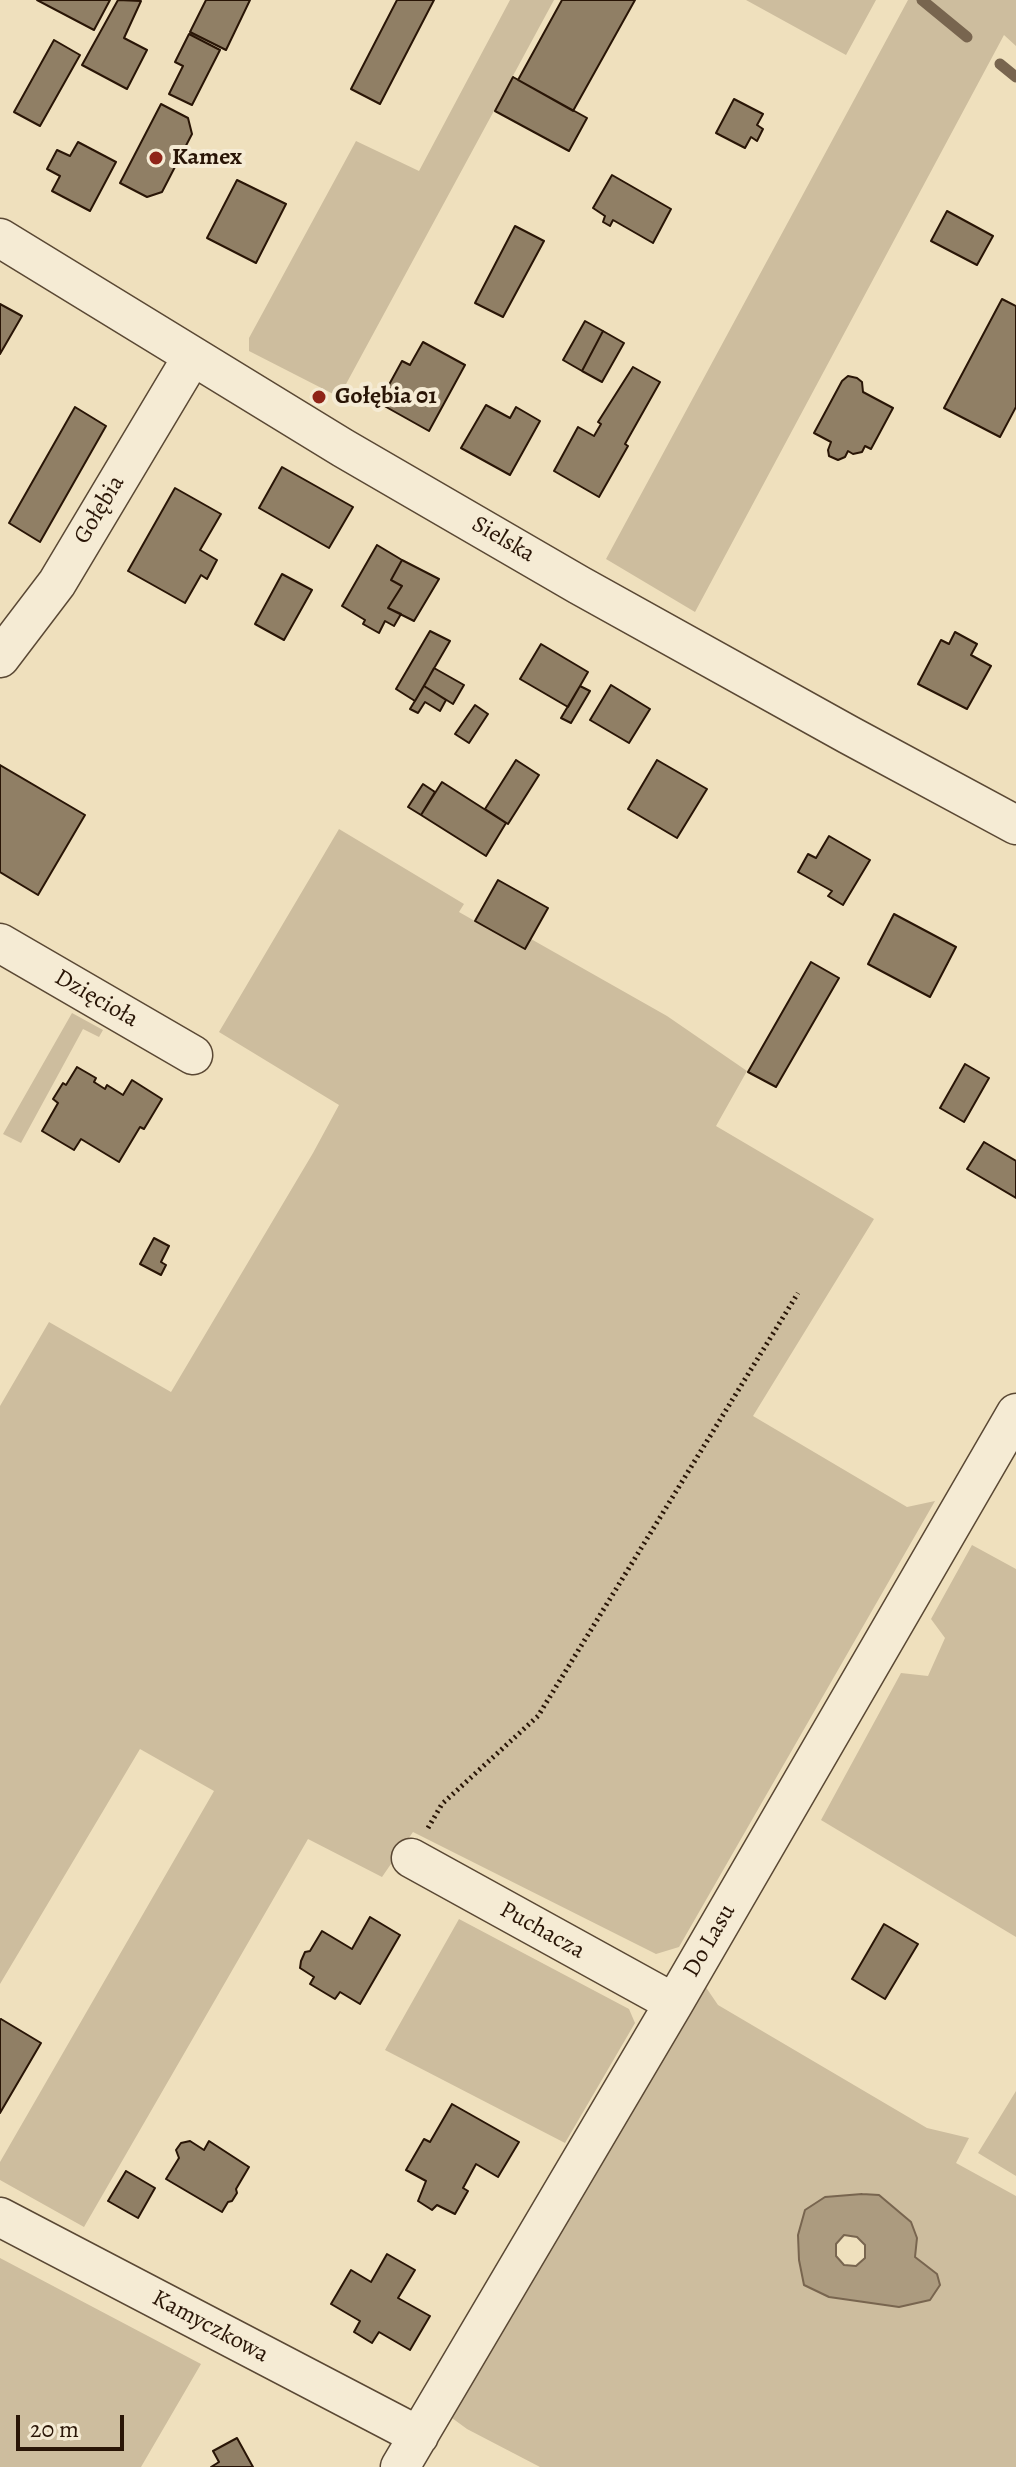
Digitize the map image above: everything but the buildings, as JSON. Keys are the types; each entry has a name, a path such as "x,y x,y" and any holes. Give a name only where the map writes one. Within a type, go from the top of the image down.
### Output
{"street":[{"name":"Sielska","path":"0,238 192,357 579,585 1016,825"},
{"name":"Gołębia","path":"0,658 57,583 192,357"},
{"name":"Dzięcioła","path":"0,943 193,1055"},
{"name":"Do Lasu","path":"410,2452 1016,1413"},
{"name":"Puchacza","path":"411,1858 674,2003"},
{"name":"Kamyczkowa","path":"0,2217 410,2452"}],"path":[{"path":"411,1858 442,1804 538,1716 798,1293"}],"shaded area":[{"path":"510,0 554,0 339,397 249,351 249,338 356,141 419,171"},
{"path":"746,0 876,0 846,55"},
{"path":"908,0 1016,0 1016,46 1004,35 695,612 606,559"},
{"path":"339,829 464,904 459,912 524,949 531,939 667,1016 747,1071 716,1126 874,1219 753,1416 907,1507 935,1501 679,1947 656,1954 413,1832 382,1877 308,1839 84,2227 0,2180 0,2162 214,1791 140,1749 0,1984 0,1406 49,1322 171,1392 313,1153 339,1105 219,1032"},
{"path":"72,1013 103,1030 99,1037 83,1029 21,1143 3,1134"},
{"path":"972,1545 1016,1569 1016,1937 821,1820 901,1673 928,1676 945,1638 931,1619"},
{"path":"459,1919 629,2009 635,2023 565,2143 385,2050"},
{"path":"705,1986 718,2005 927,2128 969,2138 956,2163 1016,2196 1016,2467 540,2467 452,2418","holes":["862,2194 879,2195 917,2238 915,2257 937,2274 899,2307 829,2297 804,2285"]},
{"path":"1016,2091 1016,2176 978,2153"},
{"path":"879,2195 911,2222 917,2238 915,2257 937,2274 940,2285 930,2300 899,2307 829,2297 804,2285 798,2235 805,2210 825,2197","holes":["844,2235 857,2237 865,2245 865,2258 856,2266 844,2265 836,2256 836,2244"]},
{"path":"0,2258 201,2364 141,2467 0,2467"}],"waterway":[{"path":"922,0 967,37"},
{"path":"1000,64 1016,77"}],"place":[{"name":"Kamex","path":"156,158"},
{"name":"Gołębia 01","path":"319,397"}]}
